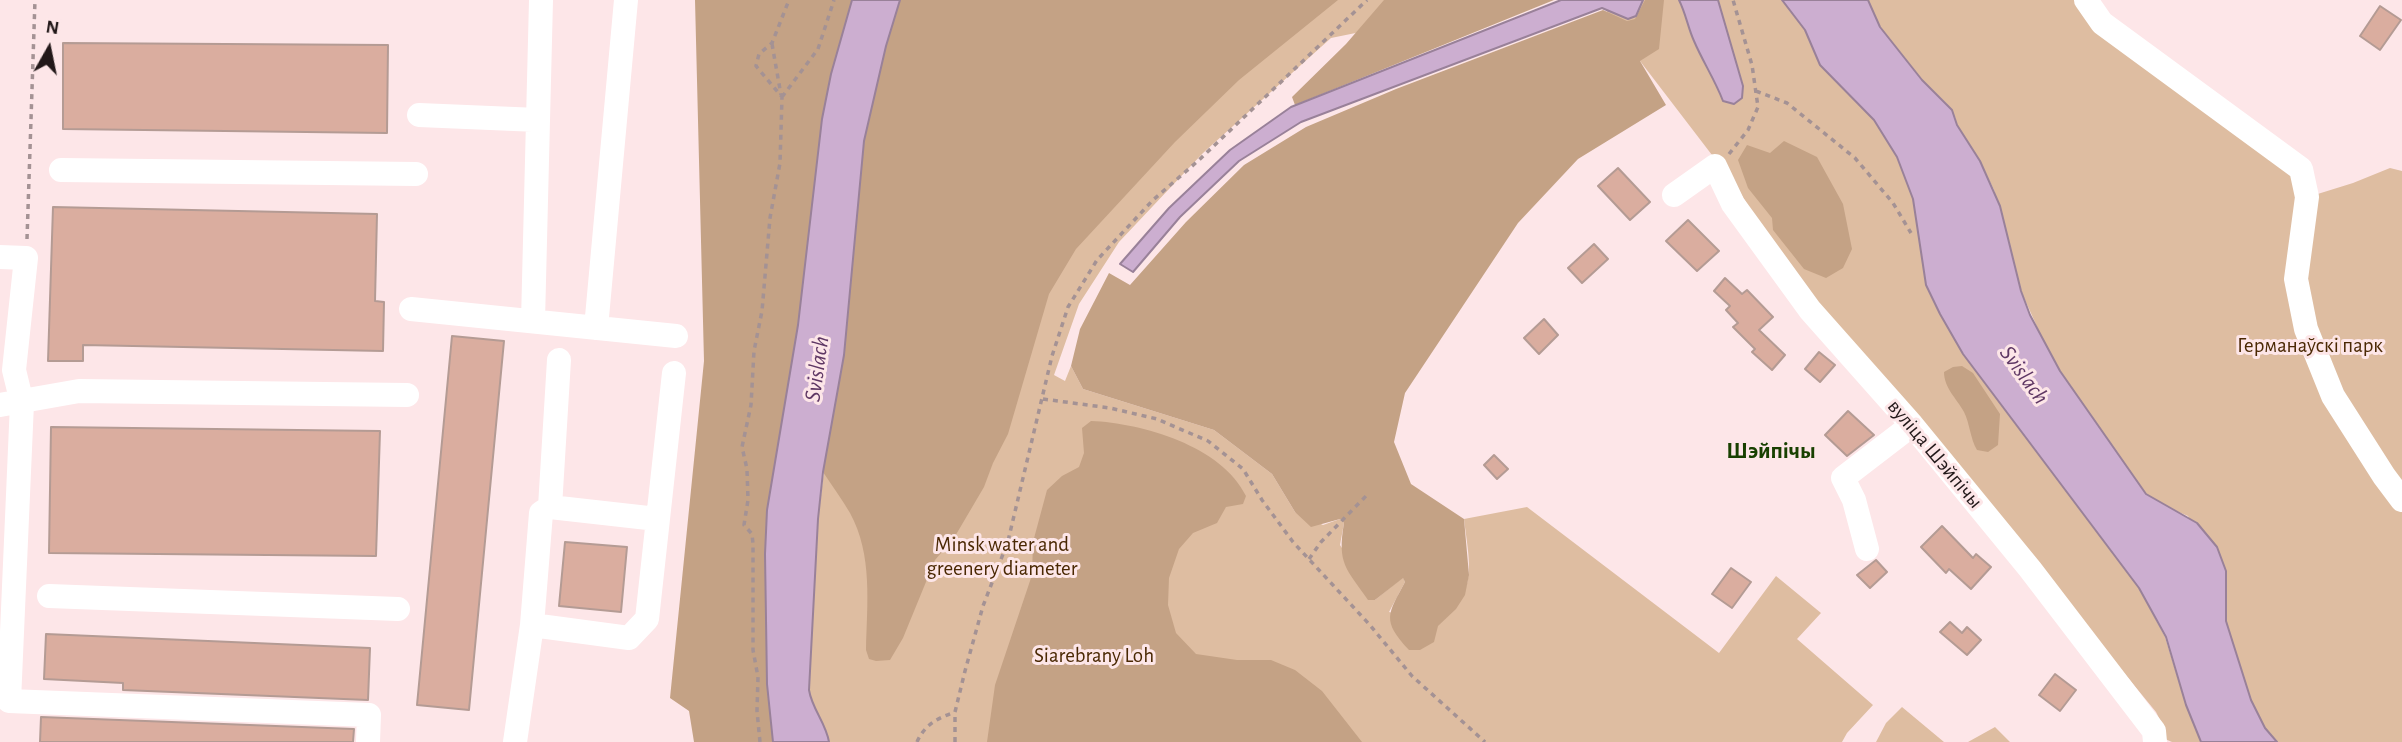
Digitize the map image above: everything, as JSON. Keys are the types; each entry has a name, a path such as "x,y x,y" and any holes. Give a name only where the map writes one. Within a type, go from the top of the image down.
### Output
{"street":[{"path":"533,321 541,0"},
{"path":"596,328 626,0"},
{"path":"2086,0 2102,23 2301,169 2307,197 2296,279 2306,329 2333,396 2402,500"},
{"path":"419,115 538,120"},
{"path":"1674,195 1715,166"},
{"name":"вуліца Шэйпічы","path":"1715,166 1733,204 1810,310 1912,425 2029,569 2154,731 2155,742"},
{"path":"61,170 416,174"},
{"path":"0,257 26,258 11,404 9,701 369,715 368,742"},
{"path":"411,309 676,336"},
{"path":"550,507 559,360"},
{"path":"532,625 629,638 648,620 674,373"},
{"path":"11,404 79,391 407,395"},
{"path":"1867,549 1854,500 1843,478 1912,425"},
{"path":"515,742 532,625 541,513 550,507 657,519"},
{"path":"49,596 398,609"}],"path":[{"path":"26,258 35,0"},
{"path":"782,97 756,66 759,54 772,43 789,0"},
{"path":"782,97 818,49 834,0"},
{"path":"955,742 956,712 983,606 1008,541 1042,399 1068,307 1097,260 1153,200 1199,160 1367,0"},
{"path":"1715,166 1732,151 1748,130 1758,107 1744,33 1733,0"},
{"path":"760,742 758,677 753,650 753,544 751,534 744,525 748,499 747,469 742,447 751,405 754,351 762,312 770,218 780,163 782,97 772,43"},
{"path":"1756,91 1787,103 1855,158 1894,203 1911,233"},
{"path":"1042,399 1110,408 1157,419 1208,441 1243,469 1293,542 1369,624 1412,676 1485,742"},
{"path":"1309,559 1321,542 1366,496"},
{"path":"917,742 920,734 935,719 956,712"}],"green space":[{"path":"695,0 852,0 831,74 822,119 798,325 767,510 767,684 773,742 694,742 689,711 670,698 704,361"},
{"name":"Minsk water and greenery diameter","path":"900,0 1518,0 1331,38 1203,153 1119,242 1079,304 1054,375 1065,381 1071,366 1083,389 1214,430 1272,474 1295,512 1323,525 1340,519 1344,523 1340,545 1375,600 1403,577 1405,582 1389,612 1438,625 1460,601 1468,577 1464,519 1527,507 1719,653 1776,576 1821,613 1797,639 1873,705 1842,742 829,742 809,690 818,519 861,171"},
{"path":"900,0 1338,0 1239,80 1175,142 1076,249 1049,294 1008,434 984,487 954,538 935,560 903,638 890,660 876,661 869,659 866,650 867,580 862,546 850,513 823,472 844,355 864,141 886,46"},
{"path":"1384,0 1554,0 1295,105 1292,97 1346,44"},
{"path":"1599,0 1782,0 1805,30 1820,65 1874,120 1897,157 1913,199 1926,285 1940,314 1963,354 2139,588 2165,637 2186,705 2201,742 2172,742 2165,739 2164,728 2156,712 1919,423 1785,267 1738,189 1640,61"},
{"path":"1645,0 1664,0 1659,49 1640,61 1666,105 1578,159 1518,223 1405,393 1394,442 1411,484 1464,519 1469,575 1465,595 1456,609 1438,626 1434,642 1420,650 1409,650 1394,631 1390,617 1405,582 1403,578 1375,600 1368,600 1345,565 1342,548 1344,523 1340,519 1311,527 1295,512 1272,474 1214,430 1083,389 1071,366 1080,329 1109,273 1130,285 1186,222 1244,165 1306,127 1396,89 1603,10 1627,21 1635,19"},
{"name":"Германаўскі парк","path":"1868,0 2086,0 2301,169 2308,197 2390,168 2402,171 2402,742 2277,742 2265,728 2251,700 2226,621 2226,584 2188,516 2146,494 2060,371 2021,291 1994,190 1980,161 1946,103 1922,80 1880,27"},
{"path":"1784,141 1817,157 1843,204 1852,249 1843,268 1826,278 1804,269 1773,230 1772,218 1748,188 1738,160 1747,145 1770,153"},
{"path":"1962,366 1973,373 2000,414 1998,445 1988,452 1977,450 1964,412 1946,383 1944,372"},
{"name":"Siarebrany Loh","path":"1091,421 1133,427 1179,440 1219,463 1235,479 1246,496 1243,504 1226,507 1217,523 1193,533 1179,549 1169,578 1168,605 1176,633 1196,654 1237,660 1271,660 1295,670 1322,691 1362,742 987,742 995,685 1032,575 1033,542 1047,490 1062,476 1079,467 1084,453 1082,428"},
{"path":"1902,707 1944,742 1876,742 1886,723"},
{"path":"1995,727 2010,742 1968,742"}],"water":[{"name":"Svislach","path":"852,0 900,0 886,46 864,141 844,355 823,472 818,519 809,690 829,742 773,742 767,684 767,510 798,325 822,119 831,74"},
{"path":"1561,0 1643,0 1636,16 1628,19 1602,8 1301,122 1239,161 1180,217 1133,272 1120,264 1169,208 1230,150 1291,107"},
{"path":"1679,0 1718,0 1743,86 1742,98 1734,104 1723,101 1694,41"},
{"name":"Svislach","path":"1782,0 1868,0 1880,27 1922,80 1952,110 1957,125 1980,161 2000,206 2021,291 2030,315 2060,371 2146,494 2197,523 2217,547 2226,571 2226,621 2251,700 2265,728 2277,742 2201,742 2186,705 2166,637 2139,588 1963,354 1940,314 1926,285 1913,199 1897,157 1874,120 1820,65 1805,30"}],"building":[{"path":"2380,6 2401,20 2380,50 2360,36"},
{"path":"63,43 388,45 387,133 63,129"},
{"path":"1618,168 1650,202 1630,220 1598,186"},
{"path":"53,207 377,214 375,301 384,302 383,351 83,345 83,361 48,361"},
{"path":"1688,220 1719,251 1697,271 1666,241"},
{"path":"1594,244 1608,259 1582,283 1568,268"},
{"path":"1725,278 1742,294 1747,290 1773,317 1759,330 1785,355 1772,370 1752,352 1755,349 1733,327 1738,323 1726,310 1730,306 1714,291"},
{"path":"1544,319 1558,335 1539,354 1524,338"},
{"path":"452,336 504,341 469,710 417,705"},
{"path":"1819,352 1835,365 1820,382 1805,369"},
{"path":"1848,411 1874,435 1847,456 1825,435"},
{"path":"51,427 380,431 376,556 49,553"},
{"path":"1494,455 1508,469 1497,479 1484,465"},
{"path":"1942,526 1973,558 1976,554 1991,567 1971,589 1949,569 1946,573 1921,547"},
{"path":"565,542 627,547 621,612 559,606"},
{"path":"1876,560 1887,572 1870,588 1857,575"},
{"path":"1731,568 1751,582 1732,608 1712,594"},
{"path":"1950,622 1962,633 1967,627 1981,640 1967,655 1940,632"},
{"path":"46,634 370,648 368,700 123,690 123,683 44,679"},
{"path":"2055,674 2076,690 2060,711 2039,695"},
{"path":"41,717 354,729 353,742 40,742"}],"district":[{"name":"Шэйпічы","path":"1771,451"}]}
